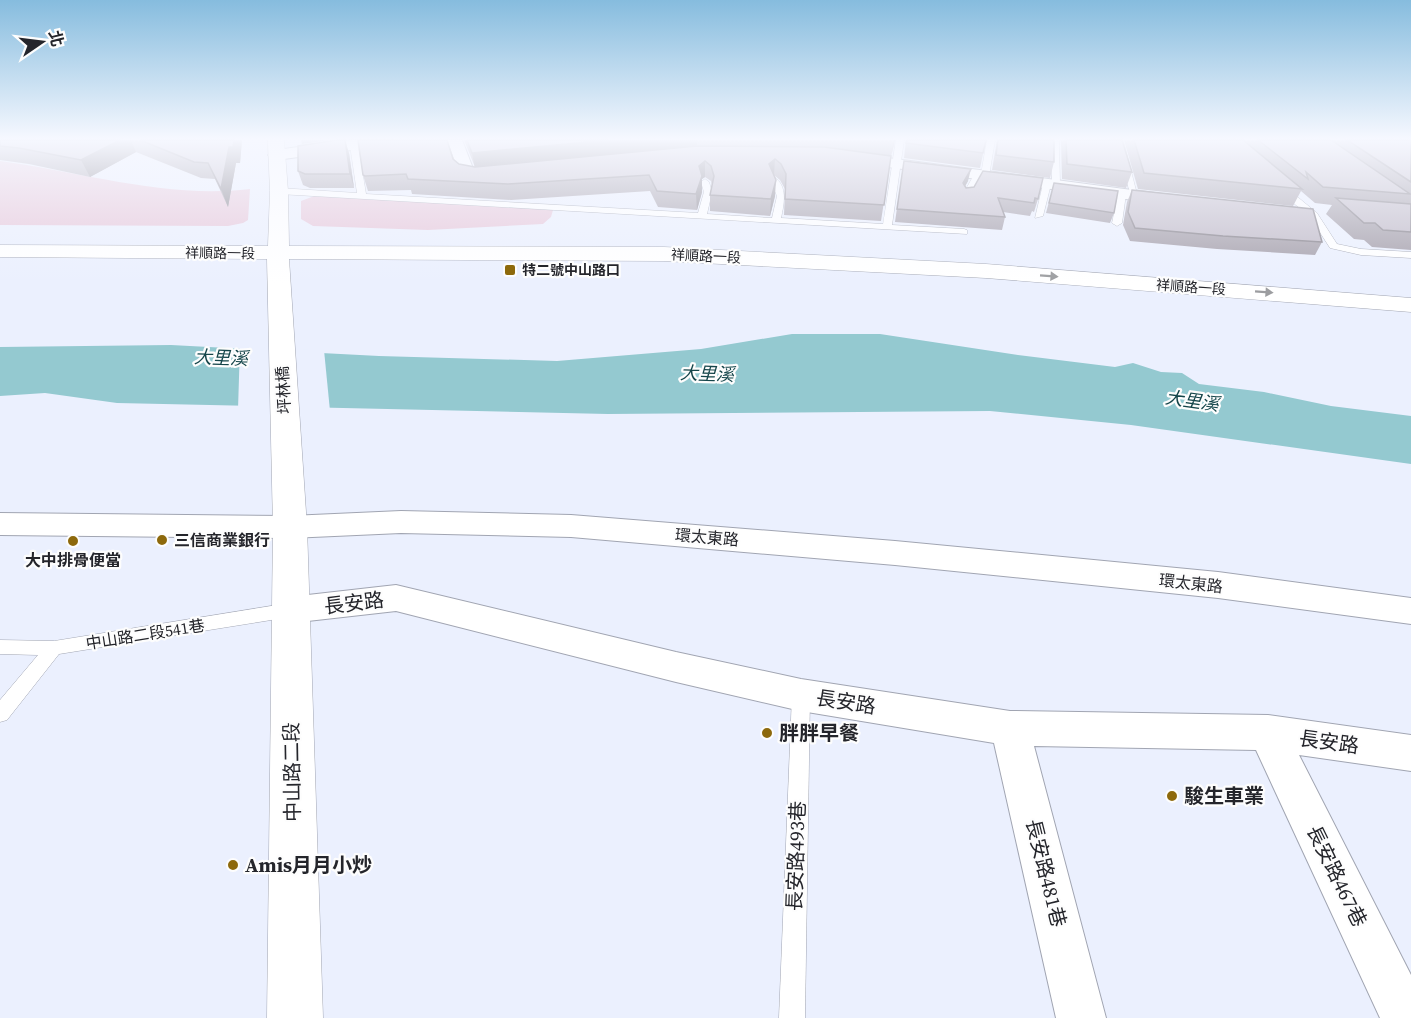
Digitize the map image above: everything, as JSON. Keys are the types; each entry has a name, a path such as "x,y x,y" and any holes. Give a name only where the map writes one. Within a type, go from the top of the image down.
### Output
{"street":[{"name":"坪林橋","path":"279,188 277,247 290,526"},
{"path":"1076,188 1181,201"},
{"path":"1281,212 1313,210"},
{"name":"祥順路一段","path":"0,236 344,251 708,256 986,271 1411,305"},
{"name":"祥順路一段","path":"0,251 593,240 756,244 1092,263 1411,287"},
{"name":"環太東路","path":"0,524 290,526 412,522 571,526 1218,585 1411,611"},
{"name":"中山路二段","path":"290,526 295,1018"},
{"name":"長安路","path":"290,610 396,598 676,667 801,695 1010,728 1268,733 1411,753"},
{"name":"長安路481巷","path":"1010,728 1081,1018"},
{"name":"長安路467巷","path":"1268,733 1406,1018"}],"lane":[{"path":"361,188 362,196"},
{"path":"702,216 708,192 707,188"},
{"path":"776,221 781,196 777,188"},
{"path":"887,228 892,188"},
{"path":"966,196 972,188"},
{"path":"1038,216 1050,188"},
{"path":"1118,223 1128,195 1127,188"},
{"path":"1282,188 1313,210 1333,246 1361,252 1411,255"},
{"path":"279,191 964,232"},
{"name":"中山路二段541巷","path":"0,647 54,648 290,610"},
{"path":"0,714 54,648"},
{"name":"長安路493巷","path":"792,1018 801,695"}],"shaded area":[{"path":"0,188 161,188 219,191 250,189 248,220 228,226 0,225"},
{"path":"317,195 553,210 551,217 543,224 428,230 313,226 301,219 301,201"}],"water":[{"name":"大里溪","path":"792,334 880,334 1115,367 1133,363 1161,372 1182,373 1199,384 1264,392 1331,406 1411,416 1411,464 1131,425 990,411 608,414 117,403 45,393 0,396 0,347 171,345 379,356 557,361 701,349"}],"pier":[{"path":"240,346 324,350 330,411 238,409"}],"building":[{"path":"655,188 698,188 696,194 657,191"},
{"path":"712,188 774,188 771,199 710,195"},
{"path":"785,188 886,188 884,205 785,199"},
{"path":"900,188 1041,188 1038,199 1035,198 1034,203 998,198 1005,217 897,209"},
{"path":"1053,188 1090,188 1118,191 1114,213 1049,203"},
{"path":"1329,188 1401,188 1410,194"},
{"path":"1132,190 1313,209 1322,242 1135,228 1128,212"},
{"path":"1336,198 1411,204 1411,232 1383,230 1375,223 1364,223"}],"place":[{"name":"特二號中山路口","path":"510,270"},
{"name":"三信商業銀行","path":"162,540"},
{"name":"大中排骨便當","path":"73,541"},
{"name":"胖胖早餐","path":"767,733"},
{"name":"駿生車業","path":"1172,796"},
{"name":"Amis月月小炒","path":"233,865"}]}
